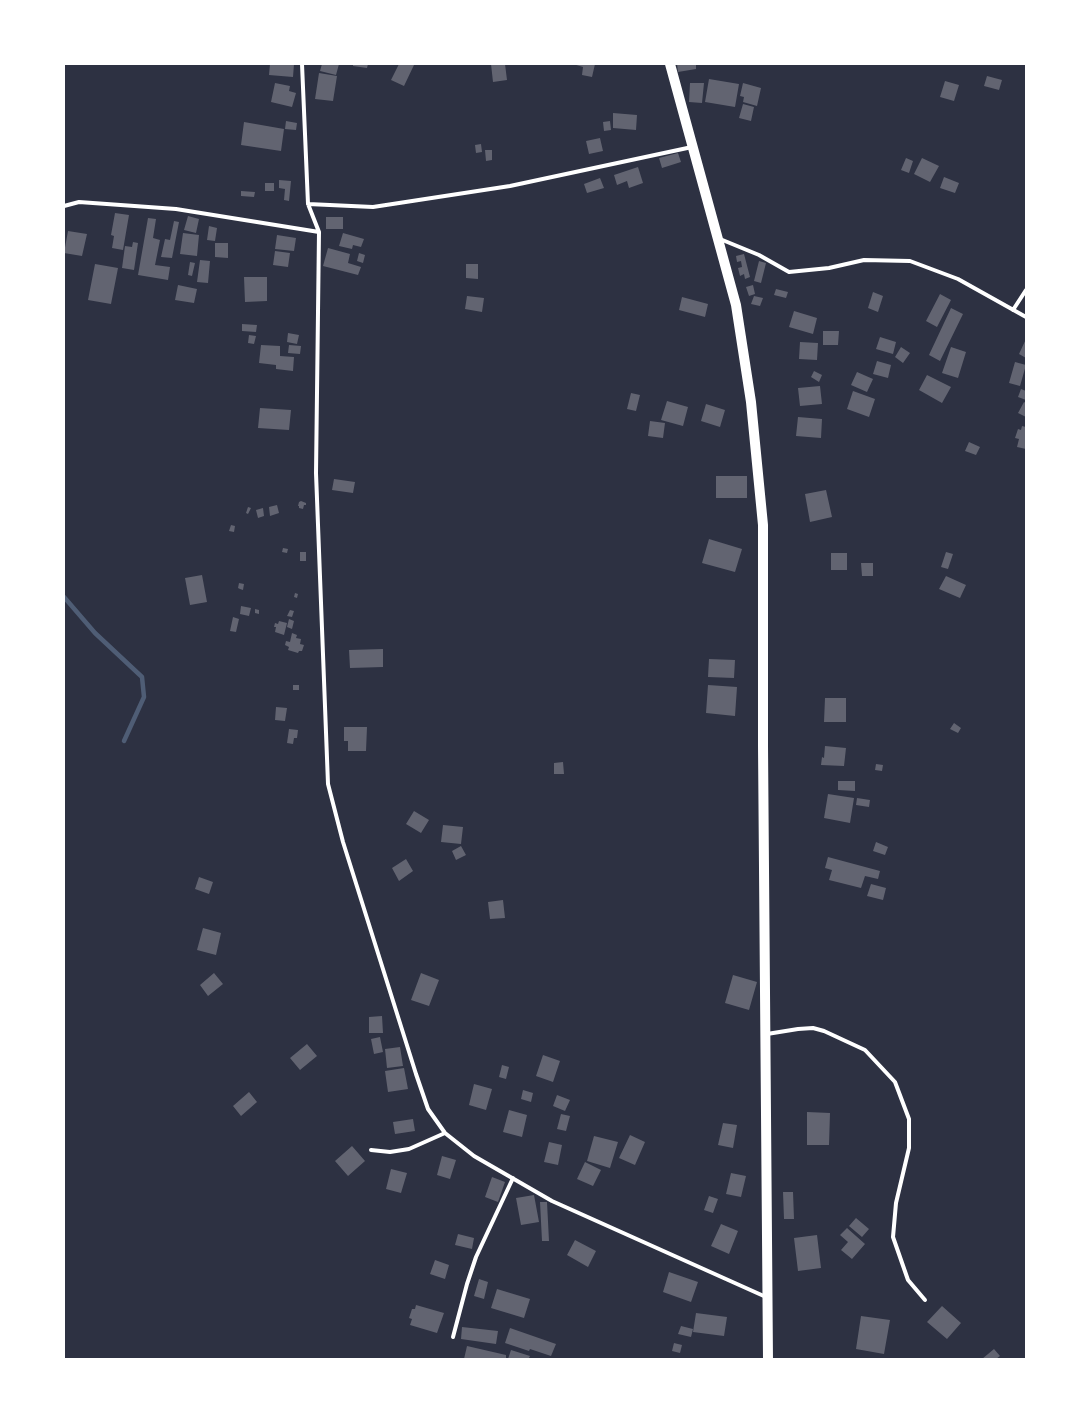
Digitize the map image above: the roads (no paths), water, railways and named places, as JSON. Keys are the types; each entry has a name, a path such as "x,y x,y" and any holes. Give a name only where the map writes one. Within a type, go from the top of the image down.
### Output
{"main road":[{"path":"670,64 736,305 751,402 763,525 763,746 768,1359"}],"street":[{"path":"302,64 308,204 319,232 316,473 328,784 343,842 428,1109 445,1133 474,1156 552,1201 767,1298"},
{"path":"308,204 373,207 510,186 693,147"},
{"path":"64,206 79,202 176,209 319,232"},
{"path":"718,238 759,255 789,272 829,268 864,260 910,261 958,279 1026,317"},
{"path":"1013,310 1026,290"},
{"path":"766,1034 813,1028 824,1032 865,1050 895,1082 909,1118 909,1148 896,1203 893,1237 908,1280 925,1300"},
{"path":"371,1150 390,1152 409,1149 445,1133"},
{"path":"453,1337 476,1257 513,1178"}],"waterway":[{"path":"64,597 95,633 142,677 144,697 124,741"}]}
